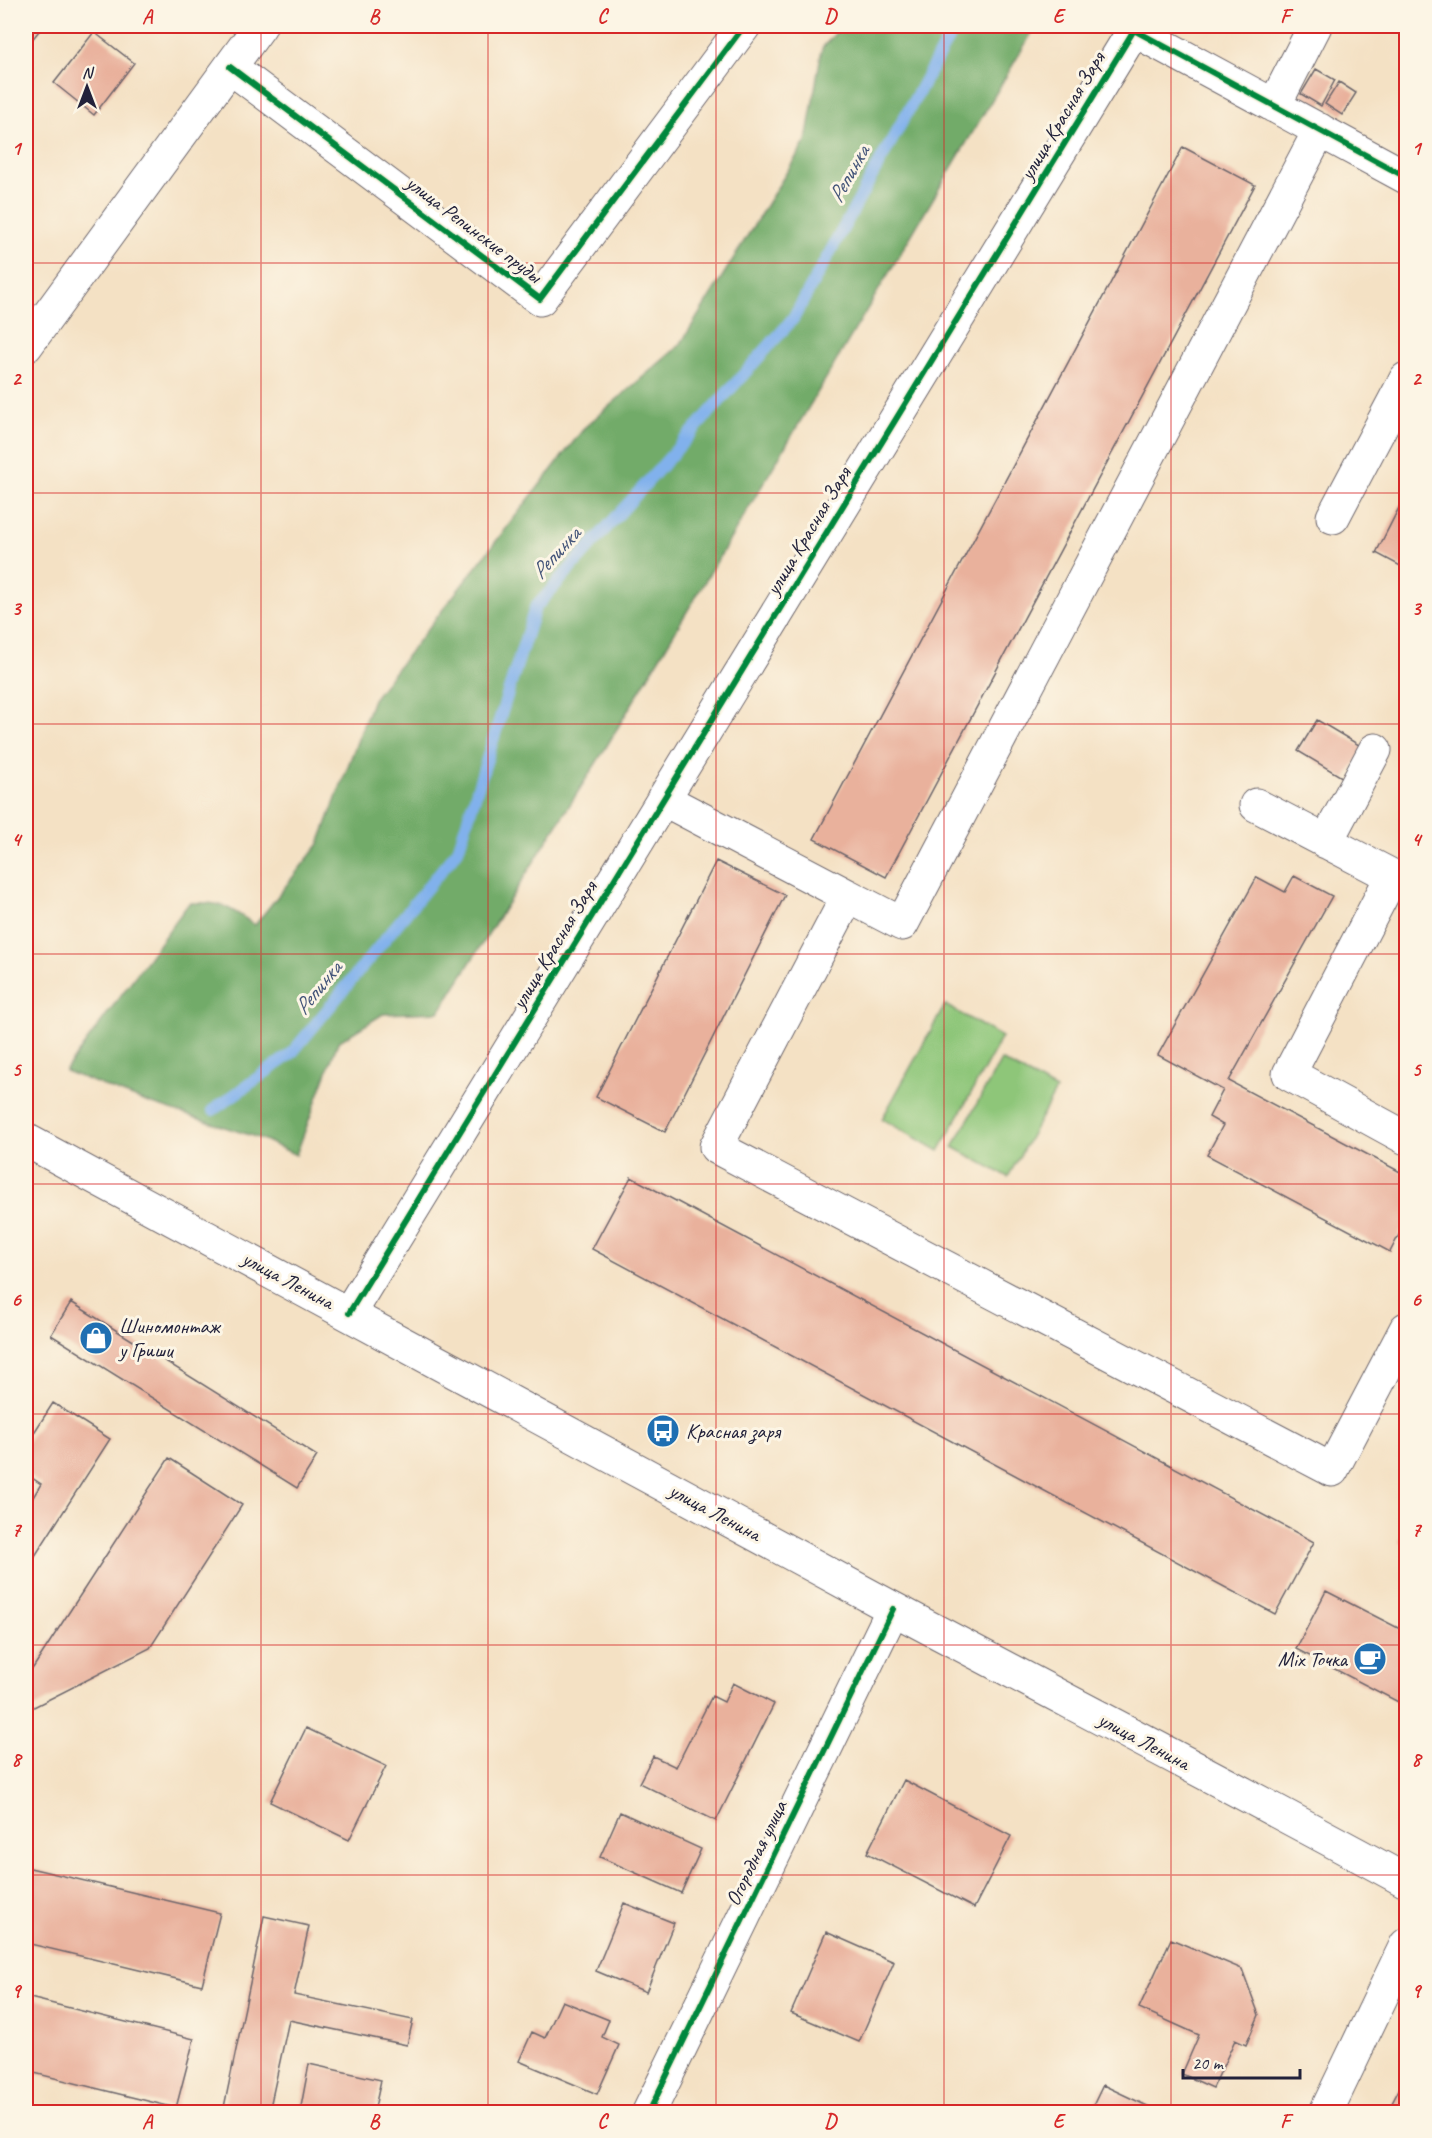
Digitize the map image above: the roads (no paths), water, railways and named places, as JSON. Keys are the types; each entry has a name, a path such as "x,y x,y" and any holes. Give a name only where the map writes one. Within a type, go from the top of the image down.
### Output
{"street":[{"path":"26,346 260,26"},
{"name":"улица Репинские пруды","path":"230,67 540,300 744,26"},
{"path":"1274,106 1316,26"},
{"name":"улица Красная Заря","path":"349,1313 1130,28 1407,177"},
{"path":"663,799 902,924 1320,130"},
{"path":"1333,518 1407,379"},
{"path":"1326,842 1375,750"},
{"path":"1256,806 1392,876 1288,1074 1407,1138"},
{"path":"848,896 716,1147 1332,1470 1407,1329"},
{"name":"улица Ленина","path":"26,1140 893,1609 1407,1881"},
{"name":"Огородная улица","path":"650,2112 893,1609"},
{"path":"1326,2112 1407,1945"}],"waterway":[{"name":"Репинка","path":"213,1110 291,1054 458,850 535,608 793,319 955,26"}],"place":[{"name":"Шиномонтаж у Гриши","path":"96,1338"},
{"name":"Красная заря","path":"663,1431"},
{"name":"Mix Точка","path":"1370,1659"}]}
